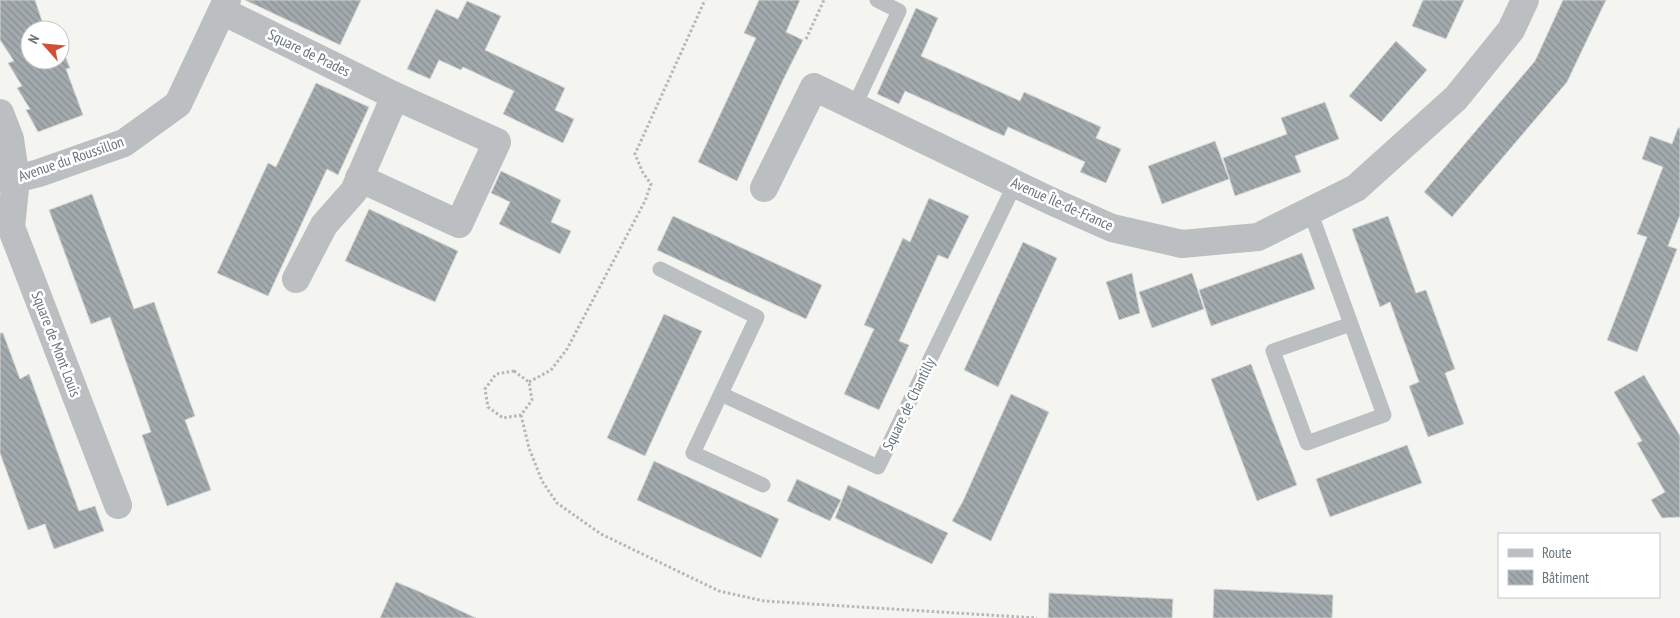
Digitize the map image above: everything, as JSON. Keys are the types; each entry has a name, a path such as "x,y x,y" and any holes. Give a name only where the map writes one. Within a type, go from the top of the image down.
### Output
{"street":[{"name":"Avenue Île-de-France","path":"764,188 814,87 1015,184 1112,228 1182,244 1258,237 1356,188 1456,98 1511,30 1525,0"},
{"name":"Square de Prades","path":"225,6 395,96 497,142 459,224 359,178"},
{"name":"Avenue du Roussillon","path":"8,179 39,173 124,143 178,104 225,6"},
{"path":"296,279 324,225 354,191 395,96"},
{"name":"Square de Mont Louis","path":"0,114 10,139 8,179 11,227 118,505"}],"lane":[{"path":"854,107 899,11 877,0"},
{"name":"Square de Chantilly","path":"720,394 878,467 1015,184"},
{"path":"1310,211 1351,324 1384,415 1307,443 1273,351 1351,324"},
{"path":"660,269 757,317 692,453 763,485"}],"path":[{"path":"529,382 551,370 567,349 645,201 651,184 643,173 635,154 705,0"},
{"path":"806,39 824,0"},
{"path":"514,371 529,382 532,400 521,415 503,418 488,407 485,389 496,374 514,371"},
{"path":"521,415 529,448 542,481 557,503 601,534 719,591 764,601 1037,618"}],"building":[{"path":"0,0 35,0 42,20 20,20 20,70 66,70 83,115 38,132 26,110 30,109 17,88 22,86 8,63 14,61 0,40"},
{"path":"245,0 361,0 340,45"},
{"path":"759,0 800,0 786,32 803,40 737,181 698,162 756,38 744,33"},
{"path":"1423,0 1464,0 1446,39 1412,26"},
{"path":"1563,0 1606,0 1567,82 1452,217 1424,192 1535,61"},
{"path":"467,1 501,16 485,50 565,88 555,110 574,119 563,143 503,114 514,91 463,67 461,70 439,60 430,79 407,69 436,9 458,19"},
{"path":"916,8 938,18 921,56 1020,101 1024,92 1101,127 1096,138 1121,149 1106,183 1080,172 1085,162 1008,127 1004,136 905,91 899,104 877,94"},
{"path":"1396,41 1427,70 1381,122 1349,96"},
{"path":"316,83 369,107 338,175 327,169 268,296 217,273 268,163 276,167"},
{"path":"1325,102 1339,139 1295,156 1301,172 1235,196 1223,158 1287,134 1281,118"},
{"path":"1678,128 1680,128 1680,215 1668,246 1677,249 1637,352 1607,340 1647,237 1637,234 1663,167 1642,159 1650,136 1672,144"},
{"path":"1215,141 1229,179 1162,204 1148,166"},
{"path":"501,171 561,200 551,222 571,231 560,254 499,224 510,202 491,193"},
{"path":"92,194 134,309 154,302 195,416 185,420 211,490 167,506 142,435 151,432 110,317 91,324 49,210"},
{"path":"929,198 969,216 948,259 938,255 899,341 909,345 879,410 844,394 874,329 864,325 903,238 910,242"},
{"path":"369,209 458,251 435,302 345,261"},
{"path":"673,216 822,285 806,319 657,250"},
{"path":"1388,216 1416,293 1426,290 1455,369 1445,373 1464,424 1428,437 1409,386 1419,382 1390,302 1380,307 1352,229"},
{"path":"1023,242 1057,258 998,387 964,370"},
{"path":"1302,253 1315,289 1211,326 1199,290"},
{"path":"1132,273 1140,313 1119,320 1106,282"},
{"path":"1192,273 1204,309 1152,328 1139,292"},
{"path":"664,314 702,331 645,456 607,438"},
{"path":"0,333 3,333 20,379 29,374 79,511 95,506 104,531 54,549 45,524 28,530 0,453"},
{"path":"1251,364 1297,485 1257,501 1211,379"},
{"path":"1644,375 1680,436 1680,517 1662,518 1651,500 1665,492 1637,443 1642,441 1614,392"},
{"path":"1011,394 1049,412 991,541 952,521 963,501"},
{"path":"1407,445 1422,483 1330,517 1316,479"},
{"path":"654,461 779,519 761,558 637,500"},
{"path":"797,479 841,500 830,521 787,501"},
{"path":"848,485 948,533 932,564 835,518"},
{"path":"396,582 418,591 476,618 380,618"},
{"path":"1214,589 1333,595 1332,618 1213,618"},
{"path":"1049,593 1173,599 1172,618 1048,618"}]}
